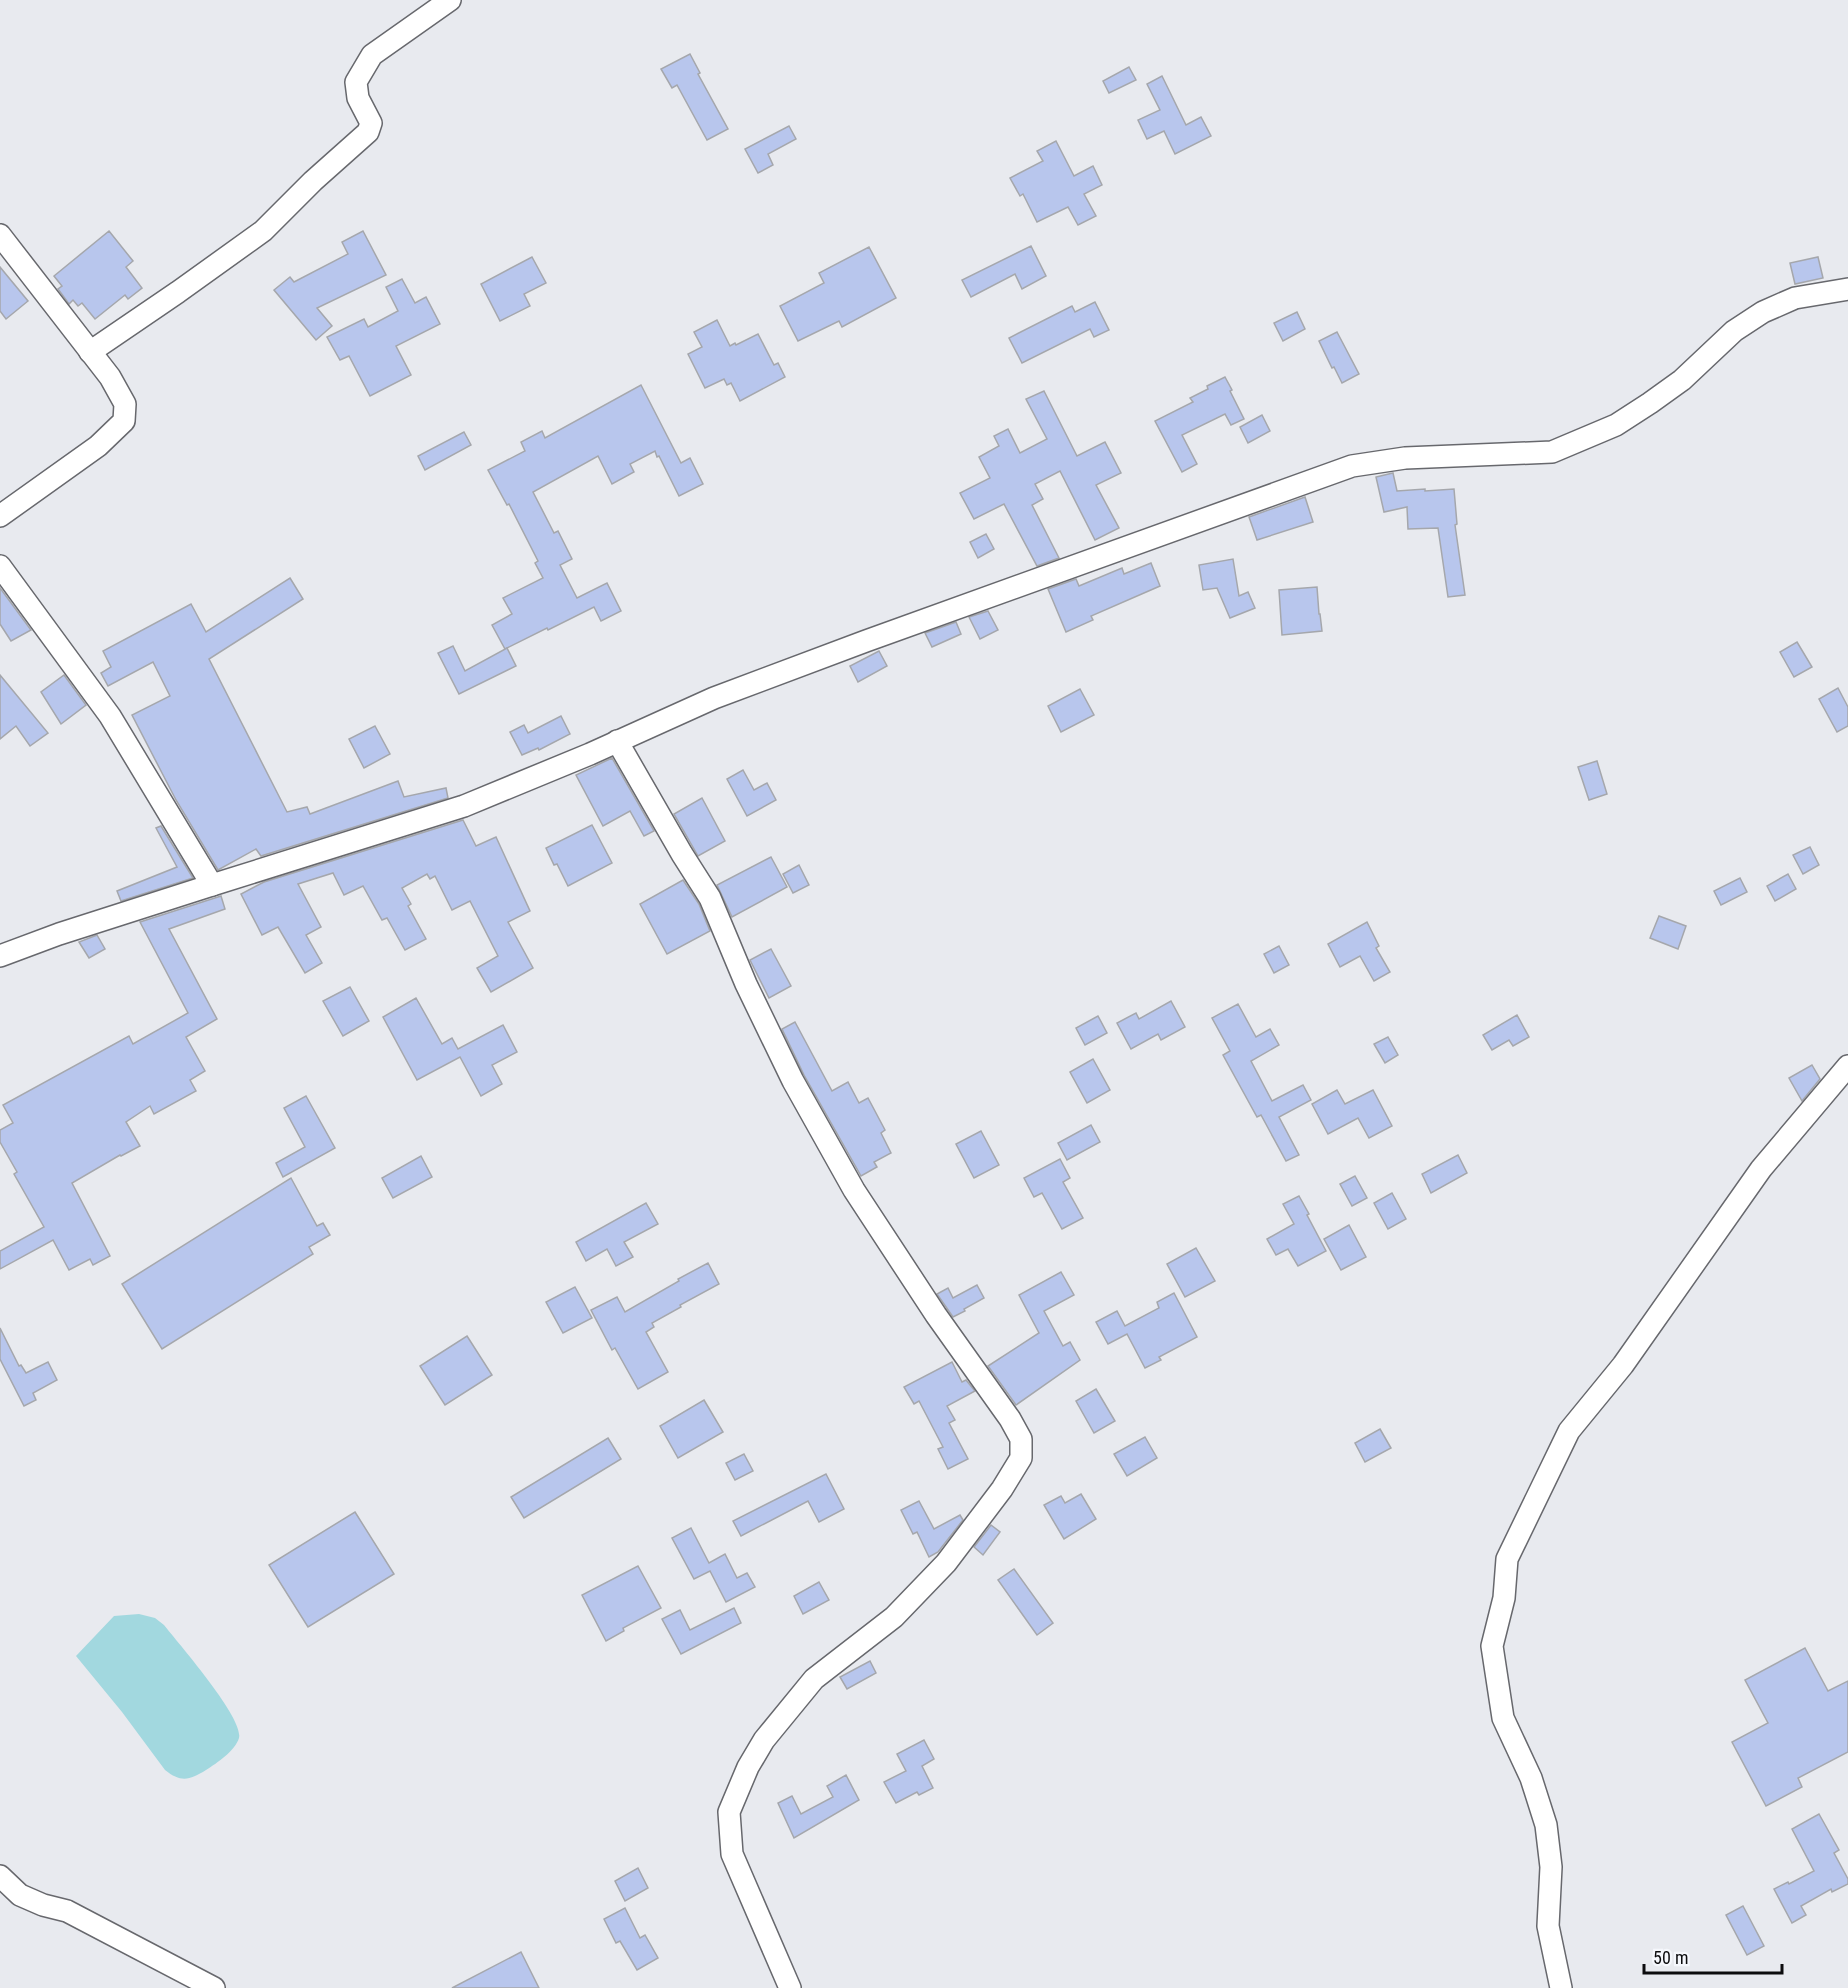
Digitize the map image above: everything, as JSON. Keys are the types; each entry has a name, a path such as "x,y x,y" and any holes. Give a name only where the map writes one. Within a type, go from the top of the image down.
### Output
{"street":[{"path":"90,352 263,231 313,181 368,132 371,123 358,98 356,82 372,54 450,0"},
{"path":"0,235 110,377 125,404 124,421 98,446 0,516"},
{"path":"0,956 59,934 464,806 714,698 1352,466 1405,458 1552,452 1616,425 1633,414 1682,380 1734,331 1763,312 1795,298 1848,289"},
{"path":"0,566 110,716 212,885"},
{"path":"617,741 710,898 746,984 793,1082 854,1190 936,1315 1021,1438 1021,1458 1002,1489 946,1563 894,1617 814,1679 764,1740 748,1767 729,1812 732,1854 790,1988"},
{"path":"1561,1988 1548,1926 1551,1867 1546,1825 1531,1778 1503,1718 1492,1646 1504,1598 1507,1559 1569,1431 1623,1365 1761,1169 1848,1066"},
{"path":"0,1876 20,1895 43,1905 67,1911 214,1988"}],"water":[{"path":"139,1614 155,1618 164,1625 221,1698 238,1728 239,1738 230,1752 190,1778 176,1777 165,1770 76,1656 114,1616"}],"building":[{"path":"690,54 700,73 698,74 728,129 707,140 677,85 672,88 661,69"},
{"path":"1129,67 1136,80 1109,93 1103,81"},
{"path":"1162,76 1186,125 1201,117 1211,136 1175,154 1164,131 1147,139 1138,120 1160,110 1147,84"},
{"path":"789,126 796,139 768,154 773,165 758,173 745,149"},
{"path":"1056,141 1074,176 1093,166 1102,185 1084,194 1096,216 1078,225 1068,207 1037,222 1023,194 1020,196 1010,178 1043,161 1037,151"},
{"path":"109,231 133,261 126,267 142,288 128,299 125,295 95,319 82,303 78,306 73,300 69,304 58,289 62,286 54,276"},
{"path":"363,231 386,275 317,308 332,326 316,340 274,290 290,277 294,282 348,254 342,242"},
{"path":"1031,246 1046,276 1022,289 1015,274 971,297 962,280"},
{"path":"869,247 896,298 842,327 839,321 798,341 780,306 824,283 819,273"},
{"path":"532,257 546,283 524,294 530,306 500,321 481,284"},
{"path":"1818,257 1823,278 1795,284 1790,263"},
{"path":"0,267 28,301 6,319 0,311"},
{"path":"402,279 415,303 426,297 440,324 396,346 411,375 370,396 349,356 340,360 327,337 364,319 368,327 398,311 386,287"},
{"path":"1095,302 1109,330 1094,337 1090,329 1022,363 1009,338 1072,306 1075,312"},
{"path":"1297,312 1305,329 1283,341 1274,323"},
{"path":"717,320 730,346 758,334 774,365 778,363 785,377 740,401 731,383 727,385 724,379 705,388 688,354 702,347 694,332"},
{"path":"1337,332 1359,374 1342,383 1319,341"},
{"path":"1225,377 1244,419 1231,425 1225,414 1182,435 1197,464 1182,472 1155,421 1193,402 1190,398"},
{"path":"641,385 681,463 690,458 703,484 679,496 655,451 630,464 634,472 612,484 598,456 533,492 554,533 558,531 572,559 560,565 577,598 607,583 621,611 601,621 594,607 505,649 492,625 512,614 503,598 543,578 535,563 538,561 509,504 507,505 488,470 525,451 521,442 542,431 545,438"},
{"path":"1044,391 1077,456 1105,442 1121,473 1096,485 1119,528 1095,540 1060,471 1035,484 1043,499 1032,505 1059,558 1037,566 1004,504 974,519 960,493 990,478 979,457 999,446 994,436 1008,429 1020,453 1047,439 1026,399"},
{"path":"1262,415 1270,431 1248,443 1240,427"},
{"path":"464,432 471,445 425,470 418,456"},
{"path":"1393,473 1397,491 1454,489 1457,524 1455,525 1465,595 1448,597 1438,528 1408,529 1407,507 1384,512 1376,477"},
{"path":"1305,497 1313,522 1257,540 1249,517"},
{"path":"986,534 994,549 978,558 970,542"},
{"path":"1233,559 1239,596 1248,592 1255,608 1230,618 1217,588 1203,590 1199,565"},
{"path":"1151,563 1160,586 1091,616 1093,620 1066,632 1048,589 1076,579 1079,586 1122,568 1124,574"},
{"path":"290,578 303,599 209,659 287,812 307,807 310,814 398,781 404,797 446,788 448,798 261,856 256,849 218,870 176,800 132,715 170,696 153,662 108,686 101,673 111,667 103,651 191,604 206,632"},
{"path":"1317,587 1322,631 1282,635 1279,590"},
{"path":"0,588 31,630 11,641 0,624"},
{"path":"988,611 998,630 980,639 969,617"},
{"path":"956,622 961,634 932,647 925,633"},
{"path":"1797,642 1812,667 1794,677 1780,652"},
{"path":"453,646 465,671 507,648 516,666 459,694 438,653"},
{"path":"879,651 887,666 858,682 850,666"},
{"path":"0,675 48,733 30,746 16,726 0,739"},
{"path":"64,675 86,705 61,724 41,692"},
{"path":"1838,688 1848,707 1848,726 1837,732 1819,699"},
{"path":"1080,689 1094,715 1061,732 1048,706"},
{"path":"561,716 570,734 539,750 538,748 522,755 510,732 524,725 528,733"},
{"path":"375,726 390,754 364,768 349,739"},
{"path":"612,758 654,831 644,836 630,811 603,826 576,775"},
{"path":"1597,761 1607,794 1589,800 1578,767"},
{"path":"743,770 754,790 767,783 776,800 747,816 727,779"},
{"path":"702,798 725,841 698,856 674,814"},
{"path":"463,820 476,846 496,837 530,911 508,922 533,968 491,992 477,968 498,956 470,901 452,910 435,876 430,879 427,874 402,888 411,904 408,906 426,939 405,950 387,918 382,920 363,886 344,895 333,873 298,884 321,927 306,935 322,963 305,973 278,927 262,935 241,894 264,882"},
{"path":"592,825 612,863 568,886 546,848"},
{"path":"161,826 193,878 121,901 117,891 177,867 156,828"},
{"path":"1810,847 1819,865 1803,874 1793,855"},
{"path":"771,857 787,887 732,917 717,885"},
{"path":"799,865 809,885 793,893 783,874"},
{"path":"1788,874 1796,889 1775,901 1767,886"},
{"path":"1740,878 1747,892 1721,905 1714,891"},
{"path":"683,880 699,904 710,931 667,954 640,904"},
{"path":"221,896 225,909 169,929 217,1019 186,1037 205,1071 190,1080 196,1091 154,1114 150,1106 126,1122 140,1146 72,1183 110,1256 93,1265 90,1259 69,1270 53,1240 0,1269 0,1251 44,1227 14,1174 17,1172 0,1142 0,1130 13,1123 3,1105 129,1036 133,1044 188,1013 140,922"},
{"path":"1659,916 1686,926 1678,949 1650,938"},
{"path":"1367,922 1379,946 1376,948 1390,972 1374,981 1360,956 1340,967 1328,944"},
{"path":"97,935 105,949 89,958 79,942"},
{"path":"1279,946 1289,965 1274,973 1264,954"},
{"path":"771,949 791,986 769,998 750,960"},
{"path":"350,987 369,1021 343,1036 323,1001"},
{"path":"416,998 442,1044 452,1038 458,1049 503,1025 517,1052 492,1065 502,1084 481,1096 460,1057 417,1080 383,1017"},
{"path":"1171,1001 1185,1027 1161,1040 1158,1034 1131,1049 1117,1023 1136,1013 1139,1019"},
{"path":"1238,1004 1256,1037 1270,1029 1279,1045 1251,1061 1272,1101 1303,1085 1311,1100 1279,1117 1299,1155 1286,1161 1261,1115 1257,1117 1223,1055 1230,1051 1212,1018"},
{"path":"1517,1015 1529,1037 1513,1046 1509,1040 1492,1050 1483,1035"},
{"path":"1098,1016 1107,1033 1085,1045 1076,1028"},
{"path":"795,1022 832,1091 848,1082 859,1103 868,1098 885,1130 881,1133 891,1153 874,1162 877,1167 861,1176 804,1075 782,1029"},
{"path":"1388,1037 1398,1055 1385,1063 1374,1044"},
{"path":"1093,1059 1110,1090 1087,1103 1070,1072"},
{"path":"1812,1065 1820,1079 1802,1101 1789,1078"},
{"path":"1337,1090 1345,1104 1373,1090 1392,1126 1369,1138 1358,1118 1328,1134 1312,1104"},
{"path":"306,1096 335,1148 283,1177 276,1163 305,1147 284,1108"},
{"path":"1091,1125 1100,1142 1067,1160 1058,1143"},
{"path":"981,1131 999,1165 974,1178 956,1144"},
{"path":"1458,1155 1467,1173 1431,1193 1422,1174"},
{"path":"421,1156 432,1177 393,1198 382,1178"},
{"path":"1060,1159 1070,1178 1063,1182 1083,1218 1062,1229 1042,1193 1034,1197 1024,1178"},
{"path":"1355,1176 1367,1198 1352,1206 1340,1184"},
{"path":"291,1178 317,1226 323,1223 330,1235 309,1247 313,1254 162,1349 122,1284"},
{"path":"1392,1193 1406,1219 1388,1229 1374,1203"},
{"path":"1299,1196 1326,1251 1298,1266 1288,1249 1276,1255 1267,1239 1294,1224 1283,1204"},
{"path":"646,1203 658,1224 624,1242 633,1257 616,1266 607,1249 586,1261 576,1242"},
{"path":"1349,1225 1366,1257 1341,1270 1324,1239"},
{"path":"1196,1248 1215,1281 1185,1297 1167,1264"},
{"path":"708,1263 719,1284 652,1323 654,1327 646,1332 668,1372 638,1389 615,1348 612,1350 591,1310 617,1297 625,1312"},
{"path":"1061,1272 1074,1295 1044,1311 1063,1346 1070,1342 1080,1360 1016,1405 988,1366 1039,1333 1019,1295"},
{"path":"977,1285 984,1298 953,1317 937,1294 948,1288 953,1298"},
{"path":"575,1287 592,1318 563,1333 546,1302"},
{"path":"1174,1293 1197,1337 1159,1357 1161,1360 1145,1368 1127,1334 1108,1344 1096,1322 1117,1311 1125,1326 1159,1308 1157,1302"},
{"path":"0,1328 19,1366 21,1365 26,1373 48,1362 57,1380 33,1393 36,1400 24,1406 0,1359"},
{"path":"467,1336 492,1375 445,1405 420,1366"},
{"path":"952,1362 962,1382 966,1380 975,1391 947,1406 955,1420 949,1423 968,1459 948,1469 938,1449 943,1447 919,1401 914,1404 904,1387"},
{"path":"1096,1389 1115,1421 1094,1433 1076,1401"},
{"path":"704,1400 723,1432 678,1458 660,1426"},
{"path":"1380,1429 1391,1448 1365,1462 1355,1443"},
{"path":"1145,1437 1157,1458 1127,1476 1114,1454"},
{"path":"608,1438 621,1459 524,1518 511,1497"},
{"path":"744,1454 753,1471 735,1480 726,1463"},
{"path":"826,1474 844,1509 819,1522 808,1501 741,1536 733,1521"},
{"path":"1081,1494 1096,1519 1064,1539 1044,1505 1061,1496 1065,1503"},
{"path":"919,1501 934,1529 960,1515 963,1520 938,1552 929,1557 917,1532 913,1534 901,1510"},
{"path":"355,1512 394,1574 308,1627 269,1565"},
{"path":"991,1525 1000,1532 983,1555 974,1547"},
{"path":"691,1528 709,1563 725,1554 737,1578 747,1573 755,1587 726,1602 710,1571 694,1579 672,1538"},
{"path":"638,1566 661,1608 623,1628 624,1631 606,1641 582,1595"},
{"path":"1014,1569 1053,1623 1037,1635 998,1580"},
{"path":"819,1582 829,1600 803,1614 794,1596"},
{"path":"734,1608 741,1623 681,1654 662,1619 680,1610 690,1630"},
{"path":"1805,1648 1828,1691 1848,1681 1848,1752 1798,1778 1802,1787 1766,1806 1732,1742 1768,1723 1745,1680"},
{"path":"870,1661 876,1673 847,1689 840,1677"},
{"path":"924,1740 934,1759 922,1766 933,1788 919,1795 917,1792 896,1803 884,1782 906,1771 897,1754"},
{"path":"846,1775 859,1800 794,1838 778,1803 792,1796 801,1814 833,1797 827,1786"},
{"path":"1819,1814 1839,1850 1834,1853 1848,1879 1848,1884 1832,1892 1831,1889 1801,1906 1806,1915 1792,1923 1774,1889 1814,1871 1792,1829"},
{"path":"638,1868 648,1888 625,1901 615,1881"},
{"path":"1743,1906 1764,1946 1747,1955 1726,1915"},
{"path":"625,1908 640,1938 645,1935 658,1958 637,1970 620,1941 616,1943 604,1919"},
{"path":"521,1952 539,1988 452,1988"}]}
